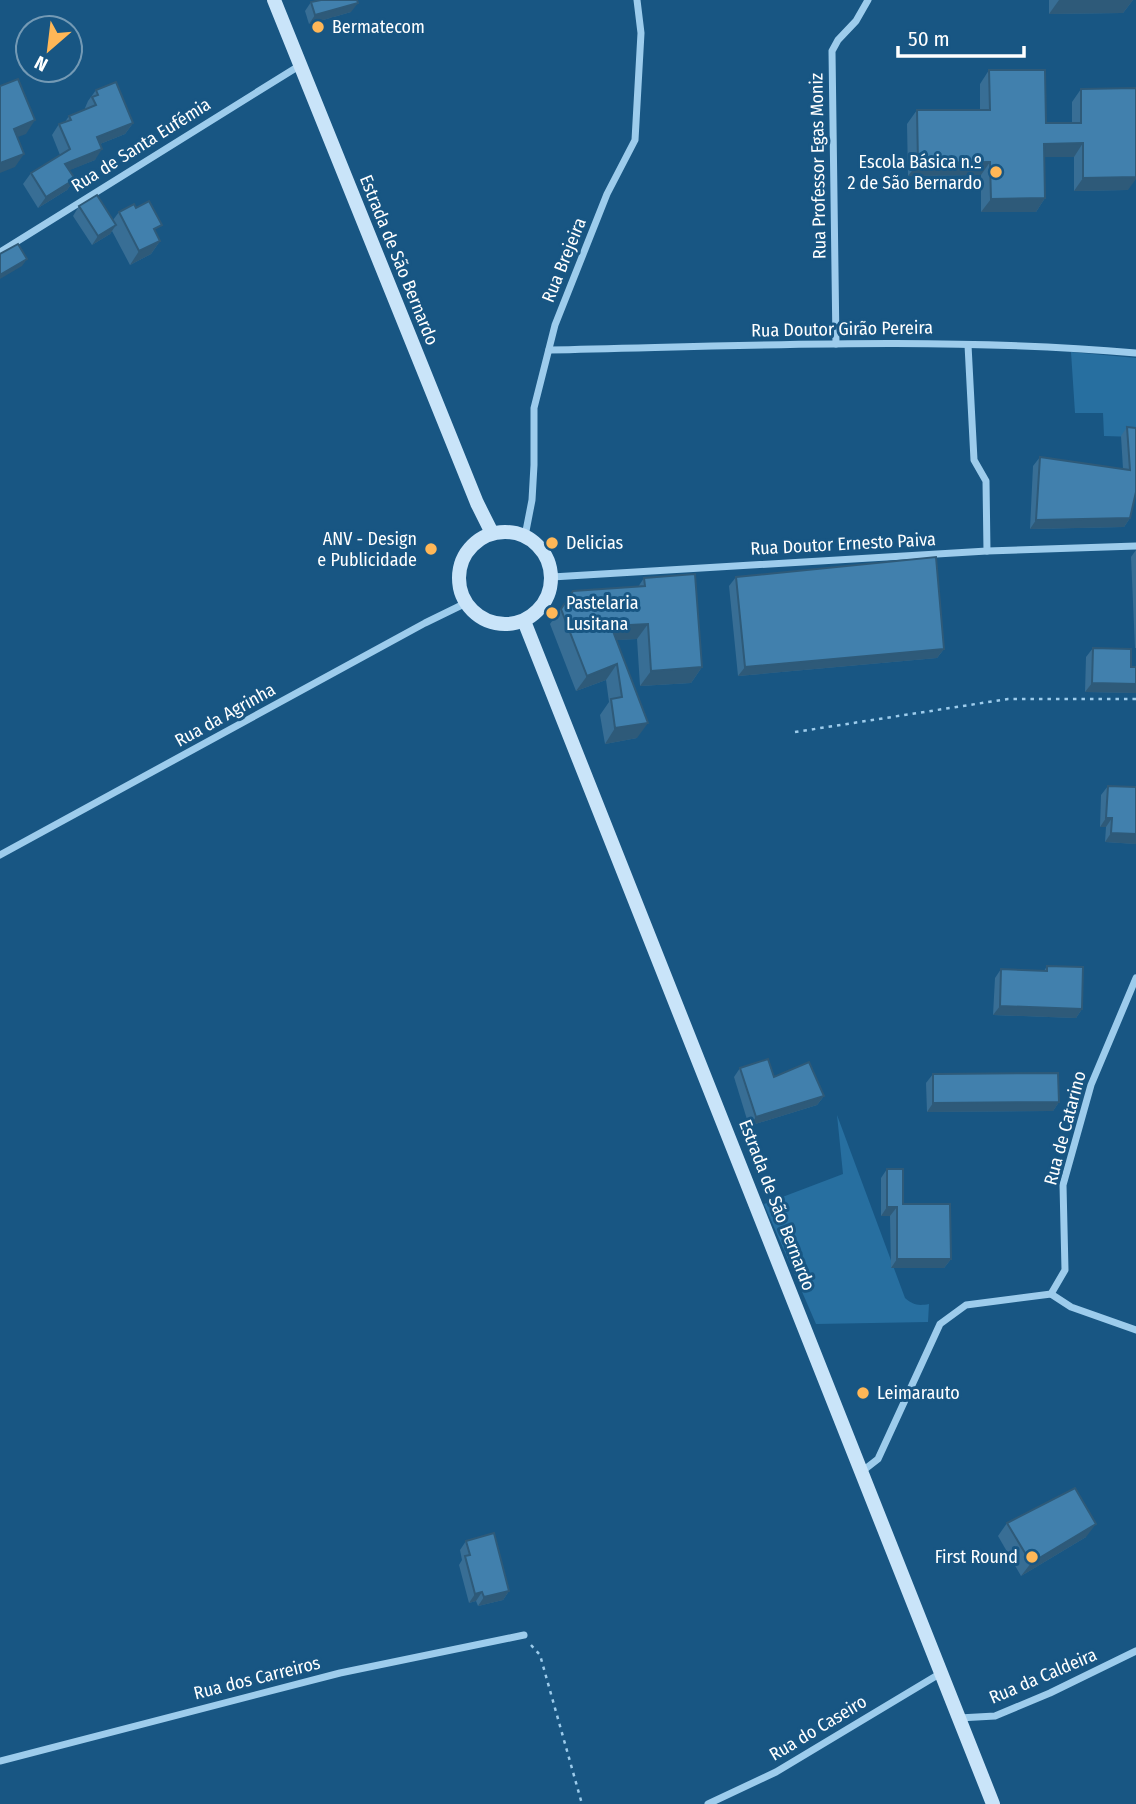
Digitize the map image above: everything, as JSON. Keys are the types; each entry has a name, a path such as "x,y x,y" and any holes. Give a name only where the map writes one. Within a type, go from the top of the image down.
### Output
{"main road":[{"name":"Estrada de São Bernardo","path":"274,0 477,503 492,533"},
{"path":"515,532 525,536 545,553 552,578 550,591 535,614 524,621 498,624 486,620 474,613 460,590 462,562 479,539 492,533 515,532"},
{"name":"Estrada de São Bernardo","path":"524,621 993,1804"}],"street":[{"name":"Rua Brejeira","path":"525,536 534,477 534,408 555,325 607,194 635,140 641,33 637,0"},
{"name":"Rua Professor Egas Moniz","path":"836,344 832,51 838,40 856,21 868,0"},
{"name":"Rua de Santa Eufémia","path":"0,252 299,66"},
{"name":"Rua Doutor Girão Pereira","path":"549,350 836,344 1056,346 1136,353"},
{"path":"968,345 974,460 986,481 987,551"},
{"name":"Rua Doutor Ernesto Paiva","path":"552,578 987,551 1136,546"},
{"name":"Rua da Agrinha","path":"0,855 466,603"},
{"name":"Rua de Catarino","path":"1051,1294 1065,1270 1063,1185 1091,1084 1136,978"},
{"path":"860,1473 878,1459 940,1324 965,1305 1051,1294 1070,1307 1136,1330"},
{"name":"Rua dos Carreiros","path":"0,1761 316,1679 524,1635"},
{"name":"Rua da Caldeira","path":"960,1718 995,1716 1050,1693 1136,1651"},
{"name":"Rua do Caseiro","path":"708,1804 776,1772 941,1673"}],"path":[{"path":"795,732 1008,699 1136,699"},
{"path":"524,1635 540,1656 582,1804"}],"shaded area":[{"path":"1071,352 1136,358 1136,437 1104,436 1103,413 1075,413"},
{"path":"837,1115 905,1298 916,1304 929,1304 928,1322 816,1324 764,1204 843,1174"}],"building":[{"path":"357,0 358,3 315,15 311,2"},
{"path":"989,70 1045,70 1046,123 1081,123 1081,89 1136,88 1136,177 1083,178 1083,143 1044,144 1045,198 991,199 990,162 918,163 917,110 990,110"},
{"path":"14,81 14,84 20,84 35,120 14,129 24,154 0,163 0,86"},
{"path":"116,82 133,123 97,137 102,149 65,164 75,179 46,197 31,173 70,149 59,124 71,120 69,116 96,105 92,97 98,95 96,90"},
{"path":"97,195 116,225 98,236 79,206"},
{"path":"149,201 162,225 154,229 160,241 139,251 119,212 134,204 136,208"},
{"path":"18,244 27,259 0,275 0,254"},
{"path":"1127,427 1136,428 1136,492 1130,518 1036,520 1040,457 1130,470"},
{"path":"936,557 944,649 745,667 736,577"},
{"path":"695,574 702,667 651,671 648,624 611,626 648,723 615,728 611,699 622,697 617,664 587,676 561,609 573,591 645,586 644,578"},
{"path":"1093,648 1131,649 1131,667 1136,667 1136,684 1092,683"},
{"path":"1108,786 1136,787 1136,834 1111,833 1112,818 1106,818"},
{"path":"1047,966 1083,967 1082,1009 1000,1006 1001,969 1047,971"},
{"path":"768,1059 774,1077 809,1062 824,1096 756,1117 740,1068"},
{"path":"1058,1073 1059,1102 933,1103 933,1074"},
{"path":"887,1169 903,1169 903,1204 950,1204 951,1259 897,1259 897,1207 887,1207"},
{"name":"First Round","path":"1075,1488 1096,1524 1031,1563 1007,1523"},
{"path":"494,1533 509,1591 484,1597 482,1592 475,1594 465,1556 470,1555 466,1541"}],"place":[{"name":"Bermatecom","path":"318,27"},
{"name":"Escola Básica n.º 2 de São Bernardo","path":"996,172"},
{"name":"Delicias","path":"552,543"},
{"name":"ANV - Design e Publicidade","path":"431,549"},
{"name":"Pastelaria Lusitana","path":"552,613"},
{"name":"Leimarauto","path":"863,1393"},
{"name":"First Round","path":"1032,1557"}]}
